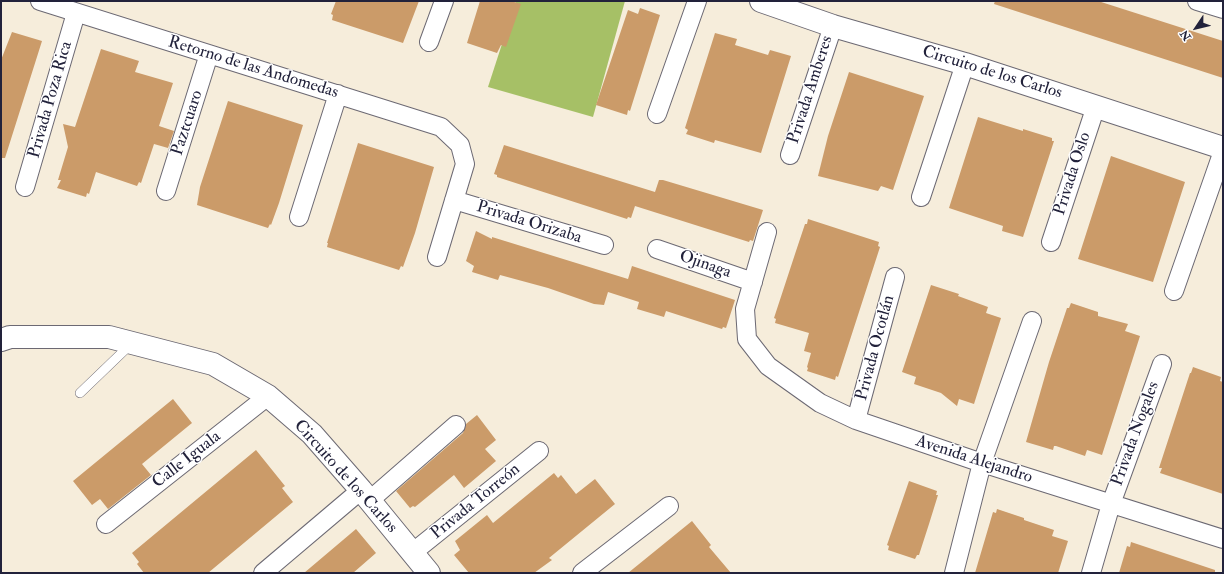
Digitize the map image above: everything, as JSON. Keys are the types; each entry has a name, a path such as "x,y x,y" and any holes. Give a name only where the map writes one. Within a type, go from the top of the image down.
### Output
{"street":[{"name":"Retorno de las Andomedas","path":"40,1 442,127 460,145"},
{"path":"429,42 444,1"},
{"path":"657,114 697,1"},
{"name":"Circuito de los Carlos","path":"761,1 833,26 964,64 1223,148"},
{"path":"1197,1 1223,9"},
{"name":"Privada Poza Rica","path":"25,187 76,13"},
{"name":"Privada Amberes","path":"790,155 833,26"},
{"name":"Paztcuaro","path":"166,191 210,54"},
{"path":"921,197 964,64"},
{"path":"299,217 338,94"},
{"name":"Privada Oslo","path":"1051,242 1096,106"},
{"name":"Privada Orizaba","path":"437,257 465,164 460,145"},
{"path":"1174,291 1223,151"},
{"name":"Privada Orizaba","path":"454,200 604,245"},
{"path":"753,282 767,232"},
{"name":"Ojinaga","path":"657,249 753,282"},
{"name":"Privada Ocotlán","path":"856,420 895,276"},
{"name":"Avenida Alejandro","path":"753,282 745,309 748,339 768,366 820,403 856,420 982,463 1223,539"},
{"path":"954,573 982,463 1032,321"},
{"name":"Circuito de los Carlos","path":"1,340 10,337 108,337 213,364 268,396 312,434 366,495 429,573"},
{"name":"Privada Nogales","path":"1091,573 1110,504 1162,364"},
{"name":"Calle Iguala","path":"106,524 268,396"},
{"path":"263,573 456,425"},
{"name":"Privada Torreón","path":"412,552 539,451"},
{"path":"582,573 668,506"}],"lane":[{"path":"80,393 132,343"}],"green space":[{"path":"516,1 625,1 593,117 488,87"}],"building":[{"path":"336,1 419,1 403,43 332,20 333,15 331,14"},
{"path":"480,1 511,1 521,4 506,47 501,45 497,53 467,43"},
{"path":"995,1 1098,1 1223,41 1223,78 994,4"},
{"path":"640,8 660,15 630,111 628,110 627,115 596,105 628,10 638,14"},
{"path":"12,32 42,41 5,158 1,158 1,60"},
{"path":"715,33 737,39 735,45 768,55 770,50 791,56 761,153 715,140 714,143 686,134 688,130 685,128"},
{"path":"101,49 139,61 135,72 173,83 159,126 174,131 168,148 154,144 141,183 139,182 137,186 96,172 89,194 87,193 86,197 57,188 61,180 58,180 68,147 63,124 75,127"},
{"path":"849,72 924,96 893,190 881,186 878,191 818,176 828,136"},
{"path":"228,101 303,125 279,203 271,225 270,224 268,228 197,205 200,187"},
{"path":"978,117 1052,138 1052,141 1054,141 1023,237 1002,231 1003,226 949,208"},
{"path":"358,143 434,167 415,233 403,267 401,266 399,270 327,247"},
{"path":"504,145 655,192 659,180 663,180 763,210 753,241 750,240 749,242 635,206 631,218 628,217 627,219 497,177 497,175 494,174"},
{"path":"1111,156 1185,182 1153,282 1078,259"},
{"path":"808,219 879,242 878,246 880,247 838,377 836,376 835,380 807,371 811,353 804,351 809,333 775,323 776,319 774,318 805,224 807,224"},
{"path":"476,231 492,239 492,237 628,279 632,266 735,300 726,328 723,327 722,329 666,311 664,317 637,309 639,302 608,292 604,305 594,304 548,288 500,275 498,280 472,272 474,266 466,261"},
{"path":"931,285 959,294 958,296 988,307 986,313 1001,318 974,404 959,399 957,406 941,393 914,384 916,377 902,372"},
{"path":"1071,303 1098,312 1098,316 1128,324 1125,331 1140,336 1102,455 1087,450 1085,456 1056,446 1054,446 1053,450 1026,442 1049,362 1067,308 1069,308"},
{"path":"1193,367 1221,377 1220,381 1223,382 1223,494 1160,473 1162,468 1159,468"},
{"path":"173,399 192,423 142,464 151,475 108,509 100,499 92,505 73,481"},
{"path":"477,415 496,440 485,449 496,461 464,488 454,475 415,507 413,506 410,508 396,491 463,433 466,424"},
{"path":"256,450 285,486 282,488 293,502 208,573 144,573 137,564 139,562 132,553"},
{"path":"554,473 558,478 561,475 576,494 595,479 615,504 549,558 552,560 534,573 469,573 454,555 460,550 455,541 487,515 493,523"},
{"path":"909,481 937,491 936,495 938,495 919,555 917,555 915,559 888,550 889,546 887,545"},
{"path":"997,509 1054,530 1052,536 1068,541 1058,573 975,573 993,512 996,513"},
{"path":"692,521 711,545 709,547 731,573 628,573"},
{"path":"356,529 376,553 353,573 304,573"},
{"path":"1131,542 1215,570 1215,573 1119,573 1127,546 1130,547"}]}
